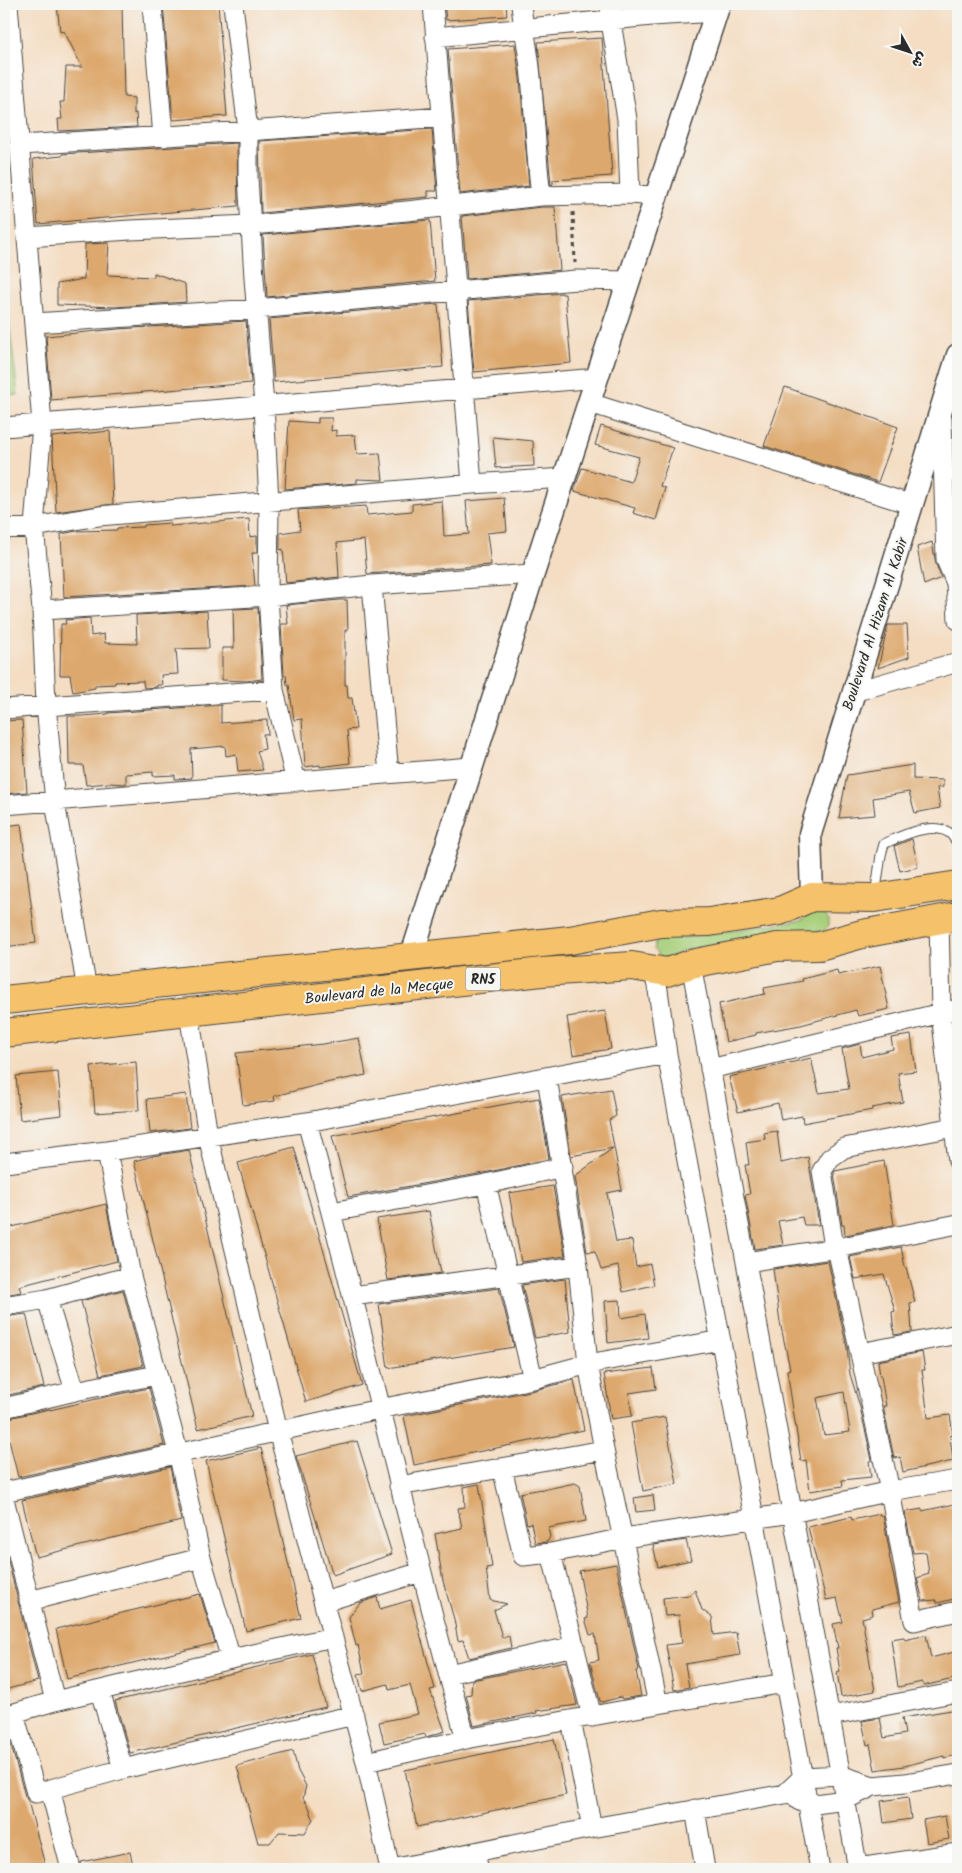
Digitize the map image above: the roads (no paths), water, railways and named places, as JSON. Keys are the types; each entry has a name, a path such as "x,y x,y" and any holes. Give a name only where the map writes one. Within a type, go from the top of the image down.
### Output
{"main road":[{"name":"Boulevard de la Mecque","path":"4,1000 570,940 662,923 710,922 780,912 817,897 875,898 958,885"},
{"path":"817,897 830,901 840,914 839,931 827,944"},
{"name":"Boulevard de la Mecque","path":"4,1033 542,972 632,966 667,972 691,964 777,947 819,946 862,934 948,917"},
{"path":"652,969 642,958 640,943 648,929 662,923"}],"street":[{"path":"8,4 42,424 34,527 42,610 46,706 55,802 87,990"},
{"path":"152,4 163,137"},
{"path":"233,4 248,131 248,177 269,502 268,596 274,690 296,782"},
{"path":"433,4 472,484"},
{"path":"521,4 523,29 531,74 536,154 541,196"},
{"path":"411,958 533,574 717,8 652,16 611,13 523,29 435,38"},
{"path":"611,13 628,119 630,194"},
{"path":"20,144 163,137 442,117"},
{"path":"27,237 130,230 252,225 407,211 541,196 630,194 657,196"},
{"path":"34,323 256,309 576,280 629,281"},
{"name":"Boulevard Al Hizam Al Kabir","path":"817,897 810,834 958,355"},
{"path":"4,427 598,378"},
{"path":"590,403 913,505"},
{"path":"942,410 946,560 957,583 958,620"},
{"path":"4,529 34,527 99,516 472,484 565,478"},
{"path":"42,610 268,596 372,585 533,574"},
{"path":"372,585 389,774"},
{"path":"853,692 958,662"},
{"path":"4,709 274,690"},
{"path":"4,805 472,767"},
{"path":"948,917 954,1127 958,1161"},
{"path":"691,964 858,1869 958,1852"},
{"path":"652,969 658,990 667,1054 820,1869"},
{"path":"710,1069 950,1011"},
{"path":"189,1013 208,1136 278,1431 354,1715 391,1869 476,1861 592,1828 785,1794 803,1777 840,1775 874,1786"},
{"path":"4,1163 107,1151 306,1122 667,1054"},
{"path":"547,1078 578,1266 588,1364 604,1450 658,1704"},
{"path":"306,1122 331,1212 421,1572 466,1739"},
{"path":"954,1127 844,1148 830,1158 822,1171 835,1248 890,1491 914,1621 958,1611"},
{"path":"107,1151 131,1276 178,1452 202,1558 231,1659"},
{"path":"331,1212 486,1184 563,1167"},
{"path":"486,1184 532,1379"},
{"path":"746,1262 835,1248 958,1224"},
{"path":"352,1296 578,1266"},
{"path":"4,1306 47,1298 131,1276"},
{"path":"47,1298 74,1391"},
{"path":"860,1353 958,1334"},
{"path":"4,1492 379,1408 532,1379 588,1364 720,1340"},
{"path":"4,1408 74,1391 157,1375"},
{"path":"399,1486 604,1450"},
{"path":"502,1468 523,1556 624,1538 792,1513 890,1491 958,1480"},
{"path":"4,1499 55,1701"},
{"path":"551,1552 592,1717"},
{"path":"29,1601 202,1558"},
{"path":"324,1602 421,1572"},
{"path":"333,1636 55,1701 9,1714 36,1793 123,1769 354,1715"},
{"path":"448,1674 575,1646"},
{"path":"366,1762 466,1739 785,1683"},
{"path":"100,1691 123,1769"},
{"path":"830,1716 958,1692"},
{"path":"571,1720 592,1828"},
{"path":"785,1794 808,1806 845,1800 874,1786 958,1774"},
{"path":"50,1789 71,1869"},
{"path":"694,1809 705,1869"}],"lane":[{"path":"875,898 884,844 900,836 933,828 948,832 958,844"}]}
